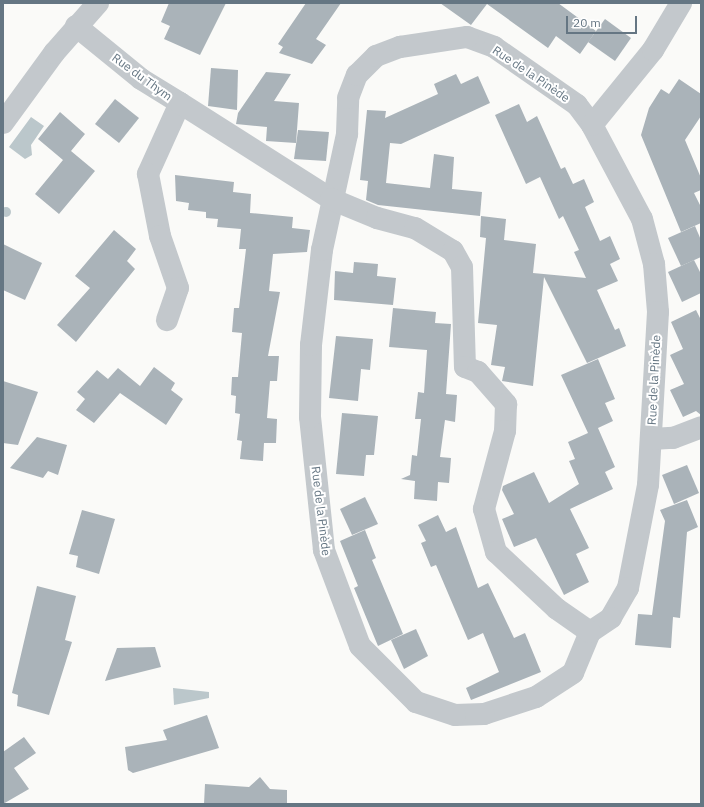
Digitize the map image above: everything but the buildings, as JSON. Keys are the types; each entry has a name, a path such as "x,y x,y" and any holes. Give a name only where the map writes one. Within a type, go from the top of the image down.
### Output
{"street":[{"path":"3,122 76,26 98,3"},
{"path":"592,125 652,50 681,3"},
{"name":"Rue du Thym","path":"76,26 141,79 180,103 148,174 160,236 178,288 167,320"},
{"name":"Rue de la Pinède","path":"467,37 494,47 577,105 592,125 642,219 654,264 658,319 648,485 628,588 611,618 590,632 573,673 536,697 484,714 455,715 416,702 360,646 324,550 310,417 311,345 331,199 347,134 348,98 357,75 376,56 400,47 467,37"},
{"path":"180,103 331,199 377,218 415,228 453,252 462,267 465,367 478,372 506,404 505,431 484,509 496,552 557,609 590,632"},
{"path":"651,439 673,438 701,427"}],"shaded area":[{"path":"31,117 44,126 31,145 32,155 25,159 9,147"},
{"path":"6,207 11,212 6,217 1,212"},
{"path":"173,688 209,692 209,698 174,705"}]}
